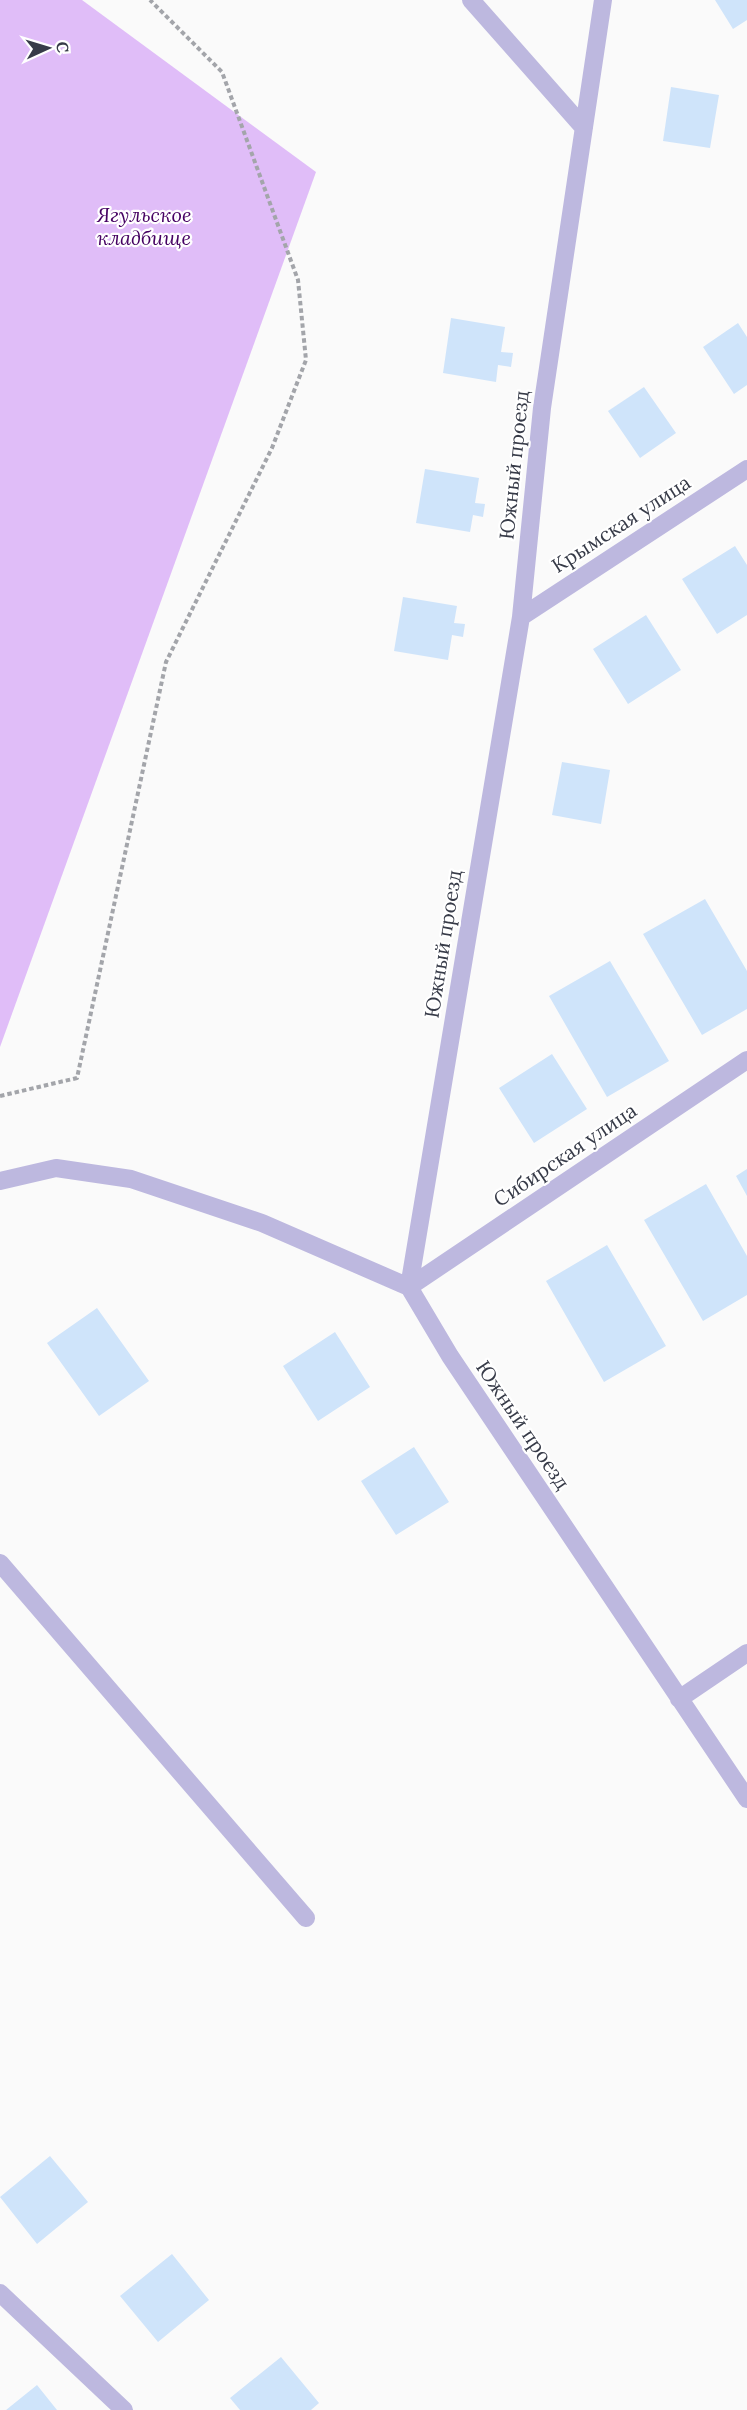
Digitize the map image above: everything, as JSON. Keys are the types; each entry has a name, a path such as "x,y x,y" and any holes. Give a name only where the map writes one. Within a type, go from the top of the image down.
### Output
{"street":[{"path":"471,0 584,128"},
{"name":"Южный проезд","path":"603,0 542,408 521,617 409,1287 450,1356 747,1799"},
{"name":"Крымская улица","path":"521,617 747,469"},
{"name":"Сибирская улица","path":"409,1287 747,1060"},
{"path":"0,1181 56,1168 131,1179 262,1223 409,1287"},
{"path":"0,1563 306,1918"},
{"path":"679,1699 747,1653"},
{"path":"0,2293 124,2410"}],"path":[{"path":"0,1096 77,1078 166,662 272,448 306,360 298,280 222,72 150,0"}],"green space":[{"name":"Ягульское кладбище","path":"0,0 82,0 316,172 0,1047"}],"building":[{"path":"715,0 747,0 747,20 733,29"},
{"path":"671,87 719,95 710,148 663,141"},
{"path":"451,318 505,327 501,352 513,353 511,367 498,365 496,382 443,373"},
{"path":"738,323 747,337 747,385 734,394 703,347"},
{"path":"644,387 676,433 640,458 608,411"},
{"path":"425,469 479,478 475,503 485,504 483,517 473,515 470,532 416,523"},
{"path":"735,546 747,565 747,615 717,634 682,579"},
{"path":"403,597 457,606 454,623 465,624 463,637 452,635 448,660 394,651"},
{"path":"646,615 681,670 628,704 593,649"},
{"path":"562,762 610,770 601,824 552,815"},
{"path":"705,899 747,971 747,1009 702,1035 643,934"},
{"path":"610,961 669,1061 607,1097 549,996"},
{"path":"552,1054 587,1109 534,1143 499,1088"},
{"path":"747,1169 747,1196 736,1176"},
{"path":"706,1184 747,1256 747,1295 703,1321 644,1220"},
{"path":"607,1245 666,1346 604,1382 546,1281"},
{"path":"97,1308 149,1381 99,1416 47,1343"},
{"path":"335,1332 370,1387 318,1421 283,1366"},
{"path":"414,1447 449,1502 396,1535 361,1481"},
{"path":"50,2156 88,2202 37,2244 0,2197"},
{"path":"172,2254 209,2300 158,2342 120,2296"},
{"path":"281,2357 319,2403 311,2410 240,2410 230,2398"},
{"path":"37,2385 57,2410 6,2410"}]}
